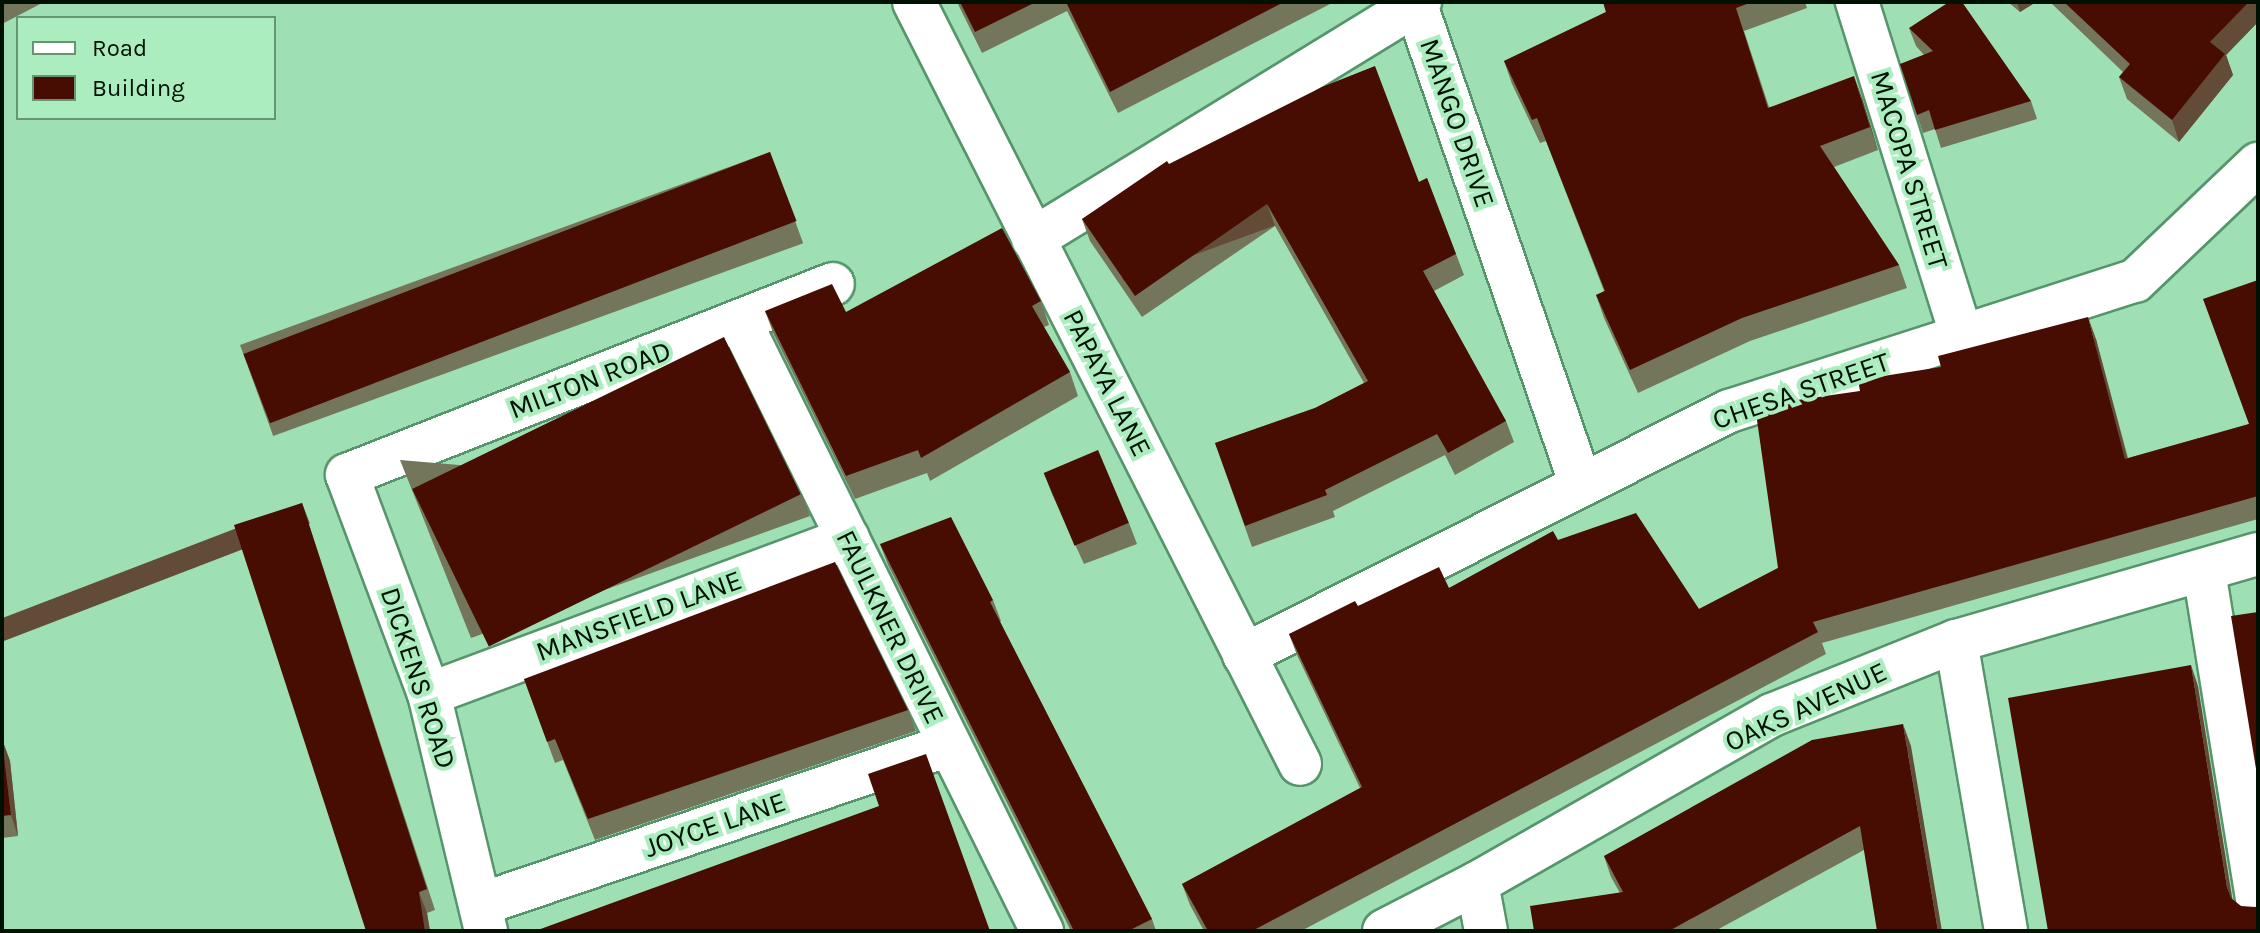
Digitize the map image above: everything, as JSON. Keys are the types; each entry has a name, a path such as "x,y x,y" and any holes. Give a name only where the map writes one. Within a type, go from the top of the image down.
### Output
{"street":[{"name":"PAPAYA LANE","path":"914,2 1300,764"},
{"name":"MACOPA STREET","path":"1857,2 1962,338"},
{"name":"MANGO DRIVE","path":"1033,239 1418,3 1581,485"},
{"name":"CHESA STREET","path":"1244,655 1729,411 2135,281 2258,164"},
{"name":"MILTON ROAD","path":"347,475 833,284"},
{"name":"FAULKNER DRIVE","path":"740,321 947,746 1042,931"},
{"name":"DICKENS ROAD","path":"347,475 429,694 484,917"},
{"name":"MANSFIELD LANE","path":"429,694 848,538"},
{"name":"OAKS AVENUE","path":"1384,931 1477,883 1772,715 1956,641 2258,554"},
{"path":"2204,571 2258,905"},
{"path":"1956,641 2006,931"},
{"name":"JOYCE LANE","path":"484,917 947,746"},
{"path":"1477,883 1486,931"}],"building":[{"path":"960,2 1036,2 975,32"},
{"path":"1066,2 1284,2 1110,92"},
{"path":"1603,2 1752,2 1736,8 1768,108 1854,76 1870,127 1820,146 1899,265 1742,318 1630,370 1596,295 1605,291 1537,118 1532,120 1504,61 1606,12"},
{"path":"1949,2 1962,2 2031,101 1935,130 1929,110 1917,115 1900,64 1933,51 1909,28"},
{"path":"2064,2 2249,2 2210,42 2225,54 2172,120 2119,77 2130,64"},
{"path":"1375,66 1419,182 1427,178 1456,254 1423,271 1506,421 1448,453 1437,434 1325,490 1327,495 1245,526 1215,443 1315,408 1368,381 1267,204 1135,296 1082,219 1167,161 1169,164 1322,87"},
{"path":"770,152 797,221 270,423 243,354"},
{"path":"1002,228 1041,301 1032,306 1070,372 921,458 918,450 846,476 765,311 832,284 846,312"},
{"path":"2258,280 2258,496 1813,622 1818,632 1252,931 1208,931 1182,884 1362,787 1289,634 1355,601 1358,606 1439,567 1449,588 1553,531 1558,540 1636,513 1699,609 1778,568 1755,406 1860,391 1858,380 1941,367 1938,356 2088,317 2125,459 2249,424 2203,299"},
{"path":"724,337 801,494 489,646 412,489"},
{"path":"1098,450 1129,523 1075,546 1044,473"},
{"path":"302,503 427,889 419,892 425,931 366,931 234,525"},
{"path":"951,517 993,600 990,602 1152,919 1128,931 1074,931 880,544"},
{"path":"835,562 908,710 588,819 555,739 547,742 524,679"},
{"path":"2258,612 2258,781 2231,616"},
{"path":"2191,665 2227,887 2231,898 2241,906 2258,906 2258,931 2048,931 2008,698"},
{"path":"1903,724 1938,931 1877,931 1860,826 1669,931 1534,931 1530,906 1623,892 1604,856 1812,740"},
{"path":"2,739 11,815 2,816"},
{"path":"926,754 990,931 535,931 879,806 868,774"}]}
